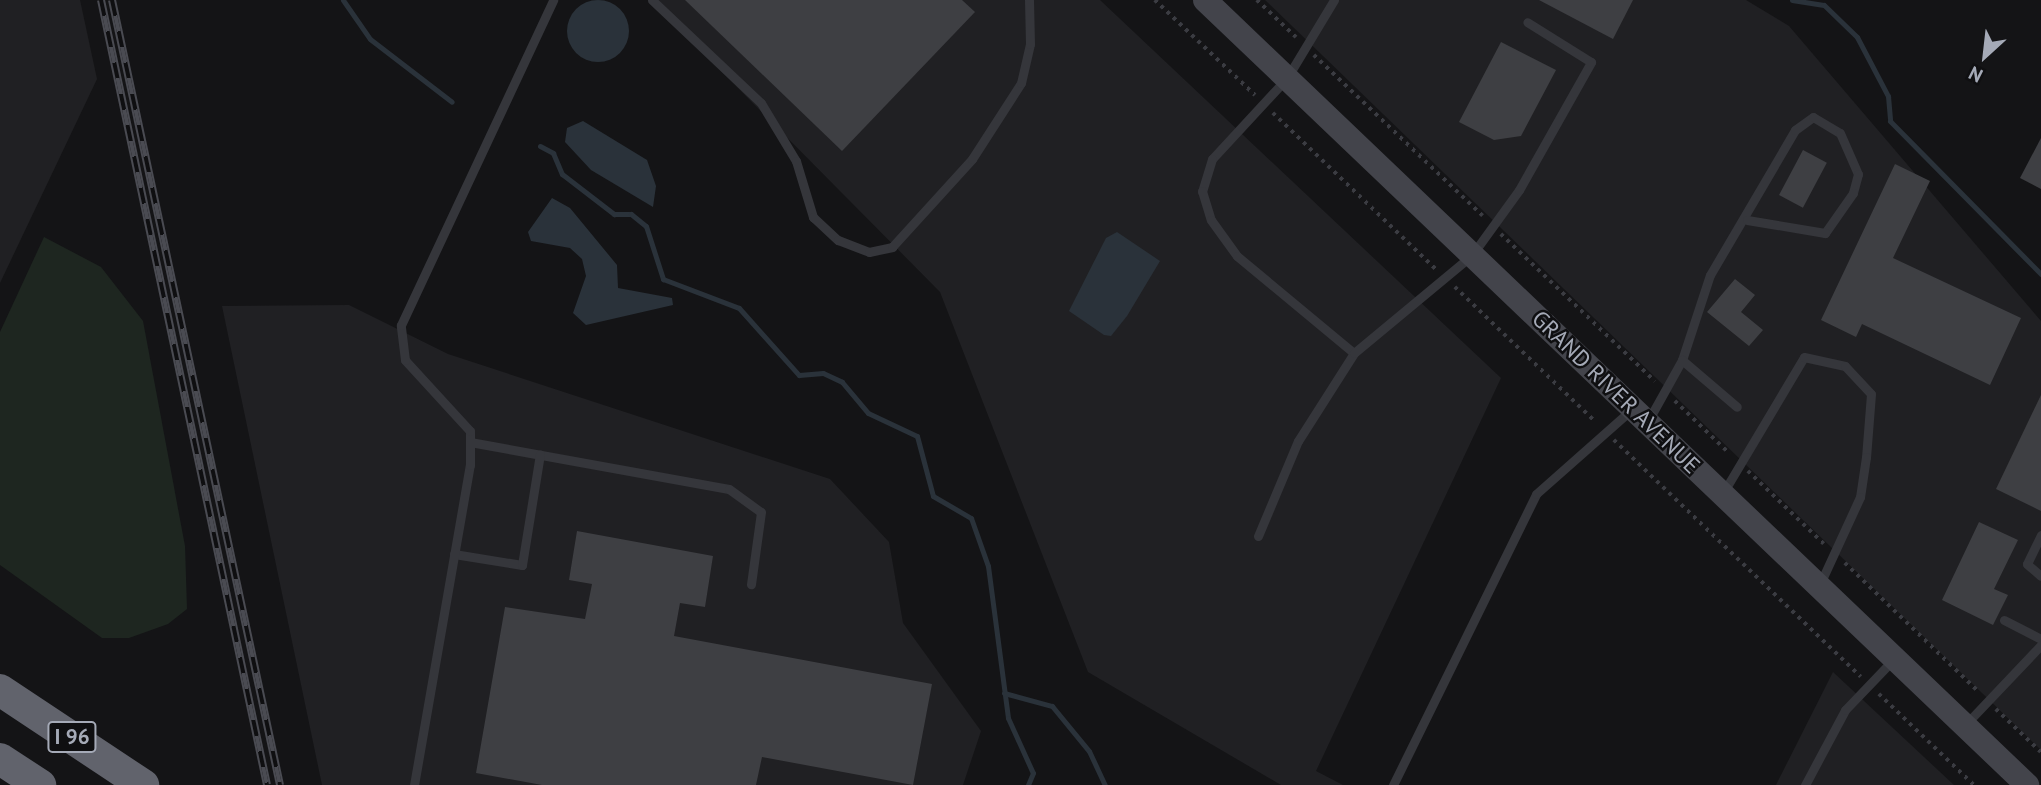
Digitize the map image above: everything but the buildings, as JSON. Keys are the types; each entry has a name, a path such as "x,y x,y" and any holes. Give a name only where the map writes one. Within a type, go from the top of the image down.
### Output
{"highway":[{"name":"I 96","path":"0,690 143,785"},
{"name":"I 96","path":"0,759 40,785"}],"main road":[{"name":"GRAND RIVER AVENUE","path":"1205,0 2027,785"}],"lane":[{"path":"414,785 454,554 470,442 460,414 405,360 401,325 553,0"},
{"path":"652,0 761,103 796,161 813,217 838,240 869,252 892,247 986,138 1021,83 1030,44 1029,0"},
{"path":"1334,0 1287,78 1212,159 1202,191 1210,220 1237,256 1354,353"},
{"path":"1258,536 1298,441 1354,353 1472,255 1493,226 1591,62 1527,22"},
{"path":"1393,785 1536,494 1606,432 1640,415 1665,391 1682,360 1710,275 1747,220 1801,122 1823,120 1840,133 1858,174 1853,193 1825,233 1747,220"},
{"path":"1723,494 1804,357 1844,366 1871,394 1869,428 1860,497 1819,586"},
{"path":"1682,360 1737,407"},
{"path":"470,442 729,489 751,501 761,512 751,584"},
{"path":"454,554 522,565 540,454"},
{"path":"2041,535 2027,564 2041,576"},
{"path":"2004,620 2041,639"},
{"path":"1964,726 2041,645"},
{"path":"1805,785 1845,710 1894,659"}],"path":[{"path":"1155,0 1974,785"},
{"path":"1257,0 2041,752"}],"shaded area":[{"path":"0,0 80,0 97,79 0,283"},
{"path":"598,0 620,9 629,31 620,53 598,62 576,53 567,31 576,9"},
{"path":"651,0 1100,0 1501,378 1316,771 1343,785 1281,785 1088,672 940,292"},
{"path":"1265,0 1746,0 1789,26 2041,321 2041,750"},
{"path":"583,121 647,160 656,186 653,207 591,170 565,142 567,128"},
{"path":"552,198 570,208 617,265 618,288 672,298 673,305 586,325 573,313 586,276 582,259 570,248 531,241 528,232"},
{"path":"1117,232 1160,261 1127,316 1111,336 1104,335 1069,311 1106,238"},
{"path":"44,237 101,267 143,321 185,546 187,609 168,624 129,638 102,638 0,565 0,332"},
{"path":"349,305 448,354 830,479 889,542 903,623 981,731 963,785 322,785 222,306"},
{"path":"1833,672 1954,785 1776,785"}],"waterway":[{"path":"343,0 370,39 452,102"},
{"path":"1792,0 1824,5 1857,37 1888,96 1890,121 2041,274"},
{"path":"540,146 553,153 562,174 614,214 631,214 646,226 663,279 739,308 799,375 823,373 842,382 868,413 917,436 933,496 971,518 988,566 1008,718 1033,773 1028,785"},
{"path":"1004,693 1052,706 1089,751 1105,785"}],"railway":[{"path":"101,0 267,785"},
{"path":"112,0 280,785"}]}
